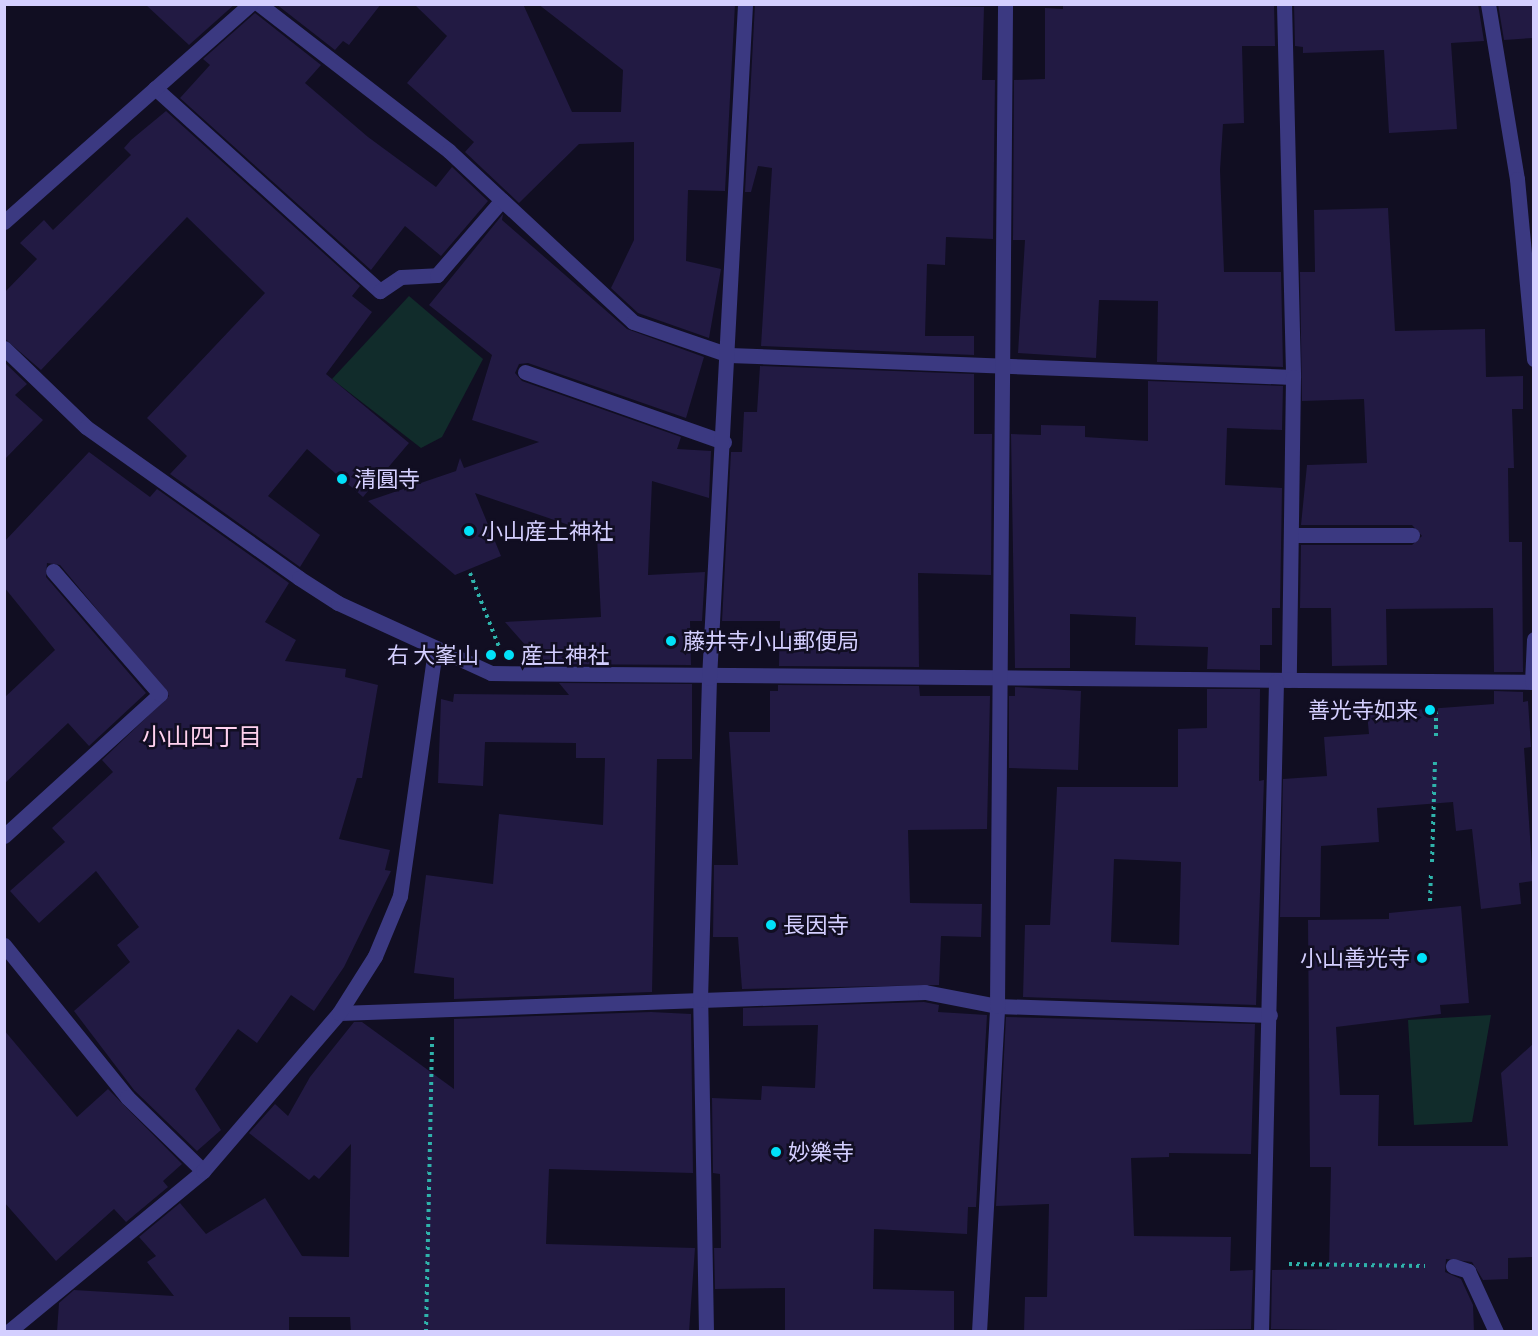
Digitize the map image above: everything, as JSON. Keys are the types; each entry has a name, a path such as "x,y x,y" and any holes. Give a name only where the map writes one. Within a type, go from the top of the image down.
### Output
{"street":[{"path":"4,222 250,4"},
{"path":"259,4 449,151 633,322 729,355 1293,377"},
{"path":"705,1332 700,1000 709,678 729,355 745,4"},
{"path":"979,1332 998,1006 1004,678 1001,367 1005,4"},
{"path":"1261,1332 1270,1016 1269,862 1291,535 1293,377 1284,4"},
{"path":"1488,4 1519,191 1533,359"},
{"path":"155,88 380,291 401,277 437,275 502,200"},
{"path":"4,348 86,427 299,578 435,649 491,673 709,678 1533,682 1533,639"},
{"path":"525,372 724,442"},
{"path":"1291,535 1412,535"},
{"path":"4,836 159,694 53,571"},
{"path":"12,1330 203,1171 339,1013 375,956 400,896 435,649"},
{"path":"4,945 127,1097 203,1171"},
{"path":"339,1013 925,992 998,1006 1270,1016"},
{"path":"1453,1266 1468,1271 1496,1332"}],"path":[{"path":"470,573 503,659"},
{"path":"1436,700 1436,736"},
{"path":"1432,862 1435,759"},
{"path":"1430,901 1431,873"},
{"path":"426,1332 432,1009"},
{"path":"1263,1263 1453,1266"}],"green space":[{"path":"409,296 483,359 442,437 421,448 332,379"},
{"path":"1491,1015 1472,1122 1414,1125 1408,1020"}],"building":[{"path":"145,4 235,4 189,45"},
{"path":"276,4 381,4 349,45 343,41 335,50"},
{"path":"414,4 523,4 572,112 621,112 623,70 538,4 735,4 725,191 688,190 686,261 721,269 709,338 638,313 611,288 634,240 634,142 579,144 519,203 465,152 474,142 407,83 447,36"},
{"path":"755,4 984,7 982,80 995,80 993,239 946,237 945,265 927,264 925,336 974,336 974,355 761,346 772,168 758,166 751,192 745,192"},
{"path":"1063,4 1274,4 1275,46 1242,46 1244,123 1223,124 1220,170 1224,272 1281,272 1283,367 1157,362 1158,301 1099,300 1096,358 1018,353 1025,240 1013,240 1014,80 1045,79 1045,8 1063,9"},
{"path":"1294,4 1478,4 1484,41 1451,43 1457,129 1389,133 1384,50 1303,53 1303,47 1295,46"},
{"path":"1498,4 1533,4 1533,38 1504,40"},
{"path":"255,13 321,65 305,83 368,137 436,187 452,167 488,201 441,256 405,226 371,270 180,98 210,65 203,59"},
{"path":"166,111 360,286 352,296 372,312 326,374 409,443 363,497 307,449 268,496 320,535 300,567 170,474 187,456 147,418 265,293 187,217 41,370 4,338 4,293 37,259 20,243 44,220 53,230 131,155 124,148 131,140"},
{"path":"1388,208 1395,331 1485,329 1486,377 1523,376 1523,409 1512,409 1514,468 1508,468 1509,542 1522,542 1523,672 1494,672 1493,608 1386,609 1387,665 1332,666 1331,608 1300,608 1301,545 1412,545 1422,536 1412,525 1301,525 1307,465 1367,463 1364,399 1302,401 1300,272 1315,272 1314,210"},
{"path":"503,214 502,220 627,329 704,357 686,418 528,363 519,364 515,373 522,381 681,437 677,449 711,451 709,498 652,481 648,575 705,572 702,621 690,621 691,665 542,664 505,622 601,617 597,537 569,536 569,525 475,493 501,556 455,575 368,501 456,471 460,458 464,468 539,442 472,420 492,355 429,305"},
{"path":"4,362 27,384 15,395 43,420 4,460"},
{"path":"760,366 974,374 974,434 992,434 991,575 918,573 919,667 779,666 780,621 722,621 731,452 742,452 744,412 757,412"},
{"path":"1148,381 1283,386 1282,430 1227,428 1225,485 1282,488 1280,608 1272,608 1272,645 1260,645 1260,670 1207,669 1208,647 1135,645 1136,617 1070,614 1070,668 1015,668 1011,434 1041,435 1041,425 1085,426 1085,437 1148,441"},
{"path":"89,452 150,497 157,489 289,583 265,622 296,640 285,661 346,669 345,677 378,685 362,778 357,778 339,839 390,850 385,870 391,871 344,967 314,1011 291,995 257,1043 238,1029 195,1089 221,1130 197,1151 134,1090 74,1011 130,962 117,945 139,927 96,871 39,923 10,891 65,842 52,828 113,772 102,760 169,696 60,565 47,563 46,577 146,693 89,746 68,723 4,784 4,698 55,650 4,587 4,542"},
{"path":"559,683 692,684 692,759 657,759 652,992 454,999 454,978 414,973 426,875 493,884 499,814 603,825 605,758 576,758 576,743 485,742 483,786 438,783 441,699 453,702 454,694 569,695"},
{"path":"778,685 919,686 920,696 990,696 987,829 908,830 910,903 982,904 981,937 941,936 939,985 742,989 738,937 713,937 714,865 738,865 729,732 770,732 770,691 778,691"},
{"path":"1015,687 1081,691 1078,770 1009,768 1009,696 1015,696"},
{"path":"1207,689 1260,689 1259,781 1264,780 1256,1005 1023,997 1025,925 1050,925 1057,787 1178,787 1178,729 1207,728","holes":["1114,859 1181,862 1179,945 1111,942"]},
{"path":"1494,691 1523,692 1523,702 1528,701 1531,747 1524,748 1533,881 1519,883 1521,904 1481,909 1472,829 1456,831 1453,802 1377,808 1379,842 1321,846 1320,917 1280,917 1283,779 1327,776 1324,737 1369,734 1366,703 1413,700 1414,710 1494,704"},
{"path":"1461,906 1469,1003 1440,1005 1441,1014 1336,1027 1340,1095 1379,1095 1378,1146 1508,1146 1501,1073 1533,1044 1533,1257 1508,1258 1508,1279 1483,1280 1472,1262 1446,1259 1445,1272 1461,1279 1473,1305 1474,1332 1271,1329 1272,1270 1329,1269 1331,1167 1310,1167 1308,920 1389,919 1389,913"},
{"path":"924,1002 939,1005 938,1012 987,1015 976,1207 968,1207 967,1234 874,1229 873,1289 954,1291 954,1332 785,1332 785,1288 715,1289 714,1248 721,1248 720,1174 713,1173 712,1098 761,1100 762,1086 815,1088 818,1025 743,1026 743,1008"},
{"path":"651,1012 691,1014 693,1173 549,1169 546,1244 695,1248 689,1332 351,1332 350,1317 289,1317 289,1332 57,1332 59,1303 74,1290 174,1296 147,1262 156,1256 139,1237 180,1203 206,1234 265,1198 302,1256 349,1257 351,1144 319,1179 314,1175 309,1180 249,1133 275,1104 288,1116 310,1077 354,1022 362,1022 454,1089 454,1019"},
{"path":"1006,1017 1255,1024 1251,1154 1169,1153 1169,1157 1131,1158 1134,1236 1231,1237 1230,1271 1253,1270 1251,1329 1024,1332 1025,1297 1047,1297 1049,1204 996,1206"},
{"path":"4,1030 77,1117 108,1089 182,1164 163,1181 168,1187 126,1222 114,1209 56,1261 4,1202"}],"place":[{"name":"清圓寺","path":"342,479"},
{"name":"小山産土神社","path":"469,531"},
{"name":"藤井寺小山郵便局","path":"671,641"},
{"name":"右 大峯山","path":"491,655"},
{"name":"産土神社","path":"509,655"},
{"name":"善光寺如来","path":"1430,710"},
{"name":"長因寺","path":"771,925"},
{"name":"小山善光寺","path":"1422,958"},
{"name":"妙樂寺","path":"776,1152"}],"district":[{"name":"小山四丁目","path":"202,736"}]}
